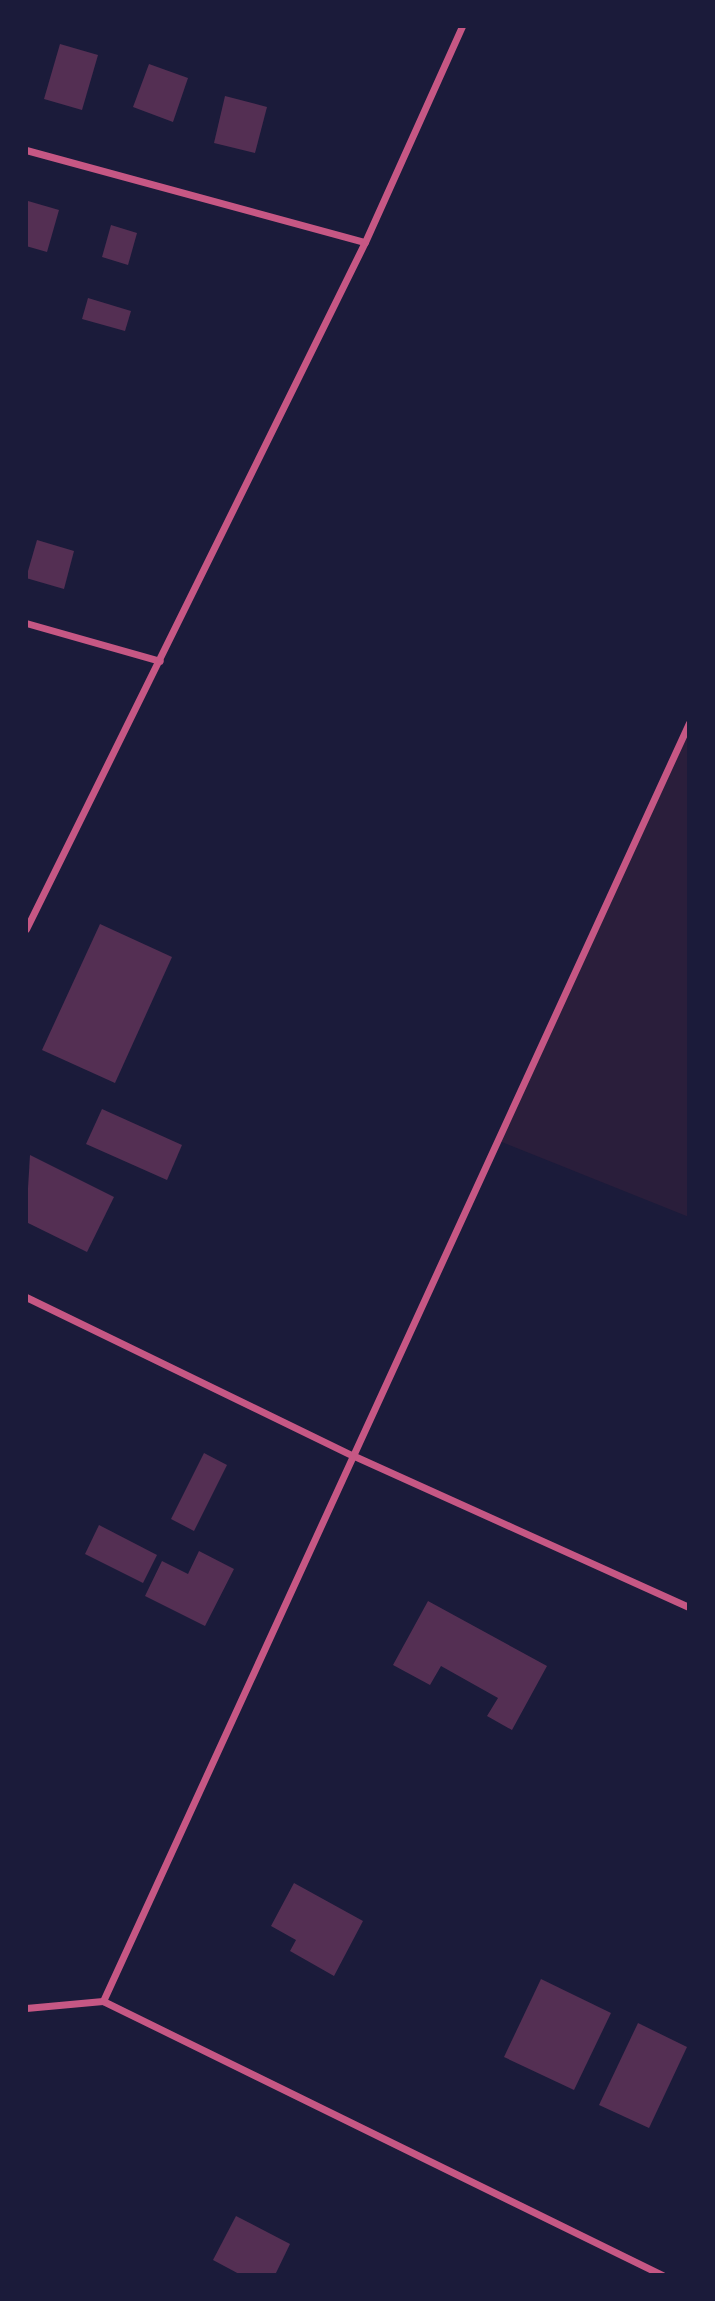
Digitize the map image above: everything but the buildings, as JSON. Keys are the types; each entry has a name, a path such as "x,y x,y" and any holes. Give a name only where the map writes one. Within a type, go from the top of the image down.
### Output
{"street":[{"path":"26,929 365,242 462,26"},
{"path":"26,150 365,242"},
{"path":"26,623 160,661"},
{"path":"103,2001 689,723"},
{"path":"26,1297 352,1455 689,1606"},
{"path":"26,2008 103,2001 662,2275"}],"shaded area":[{"path":"689,723 689,1217 497,1140"}]}
